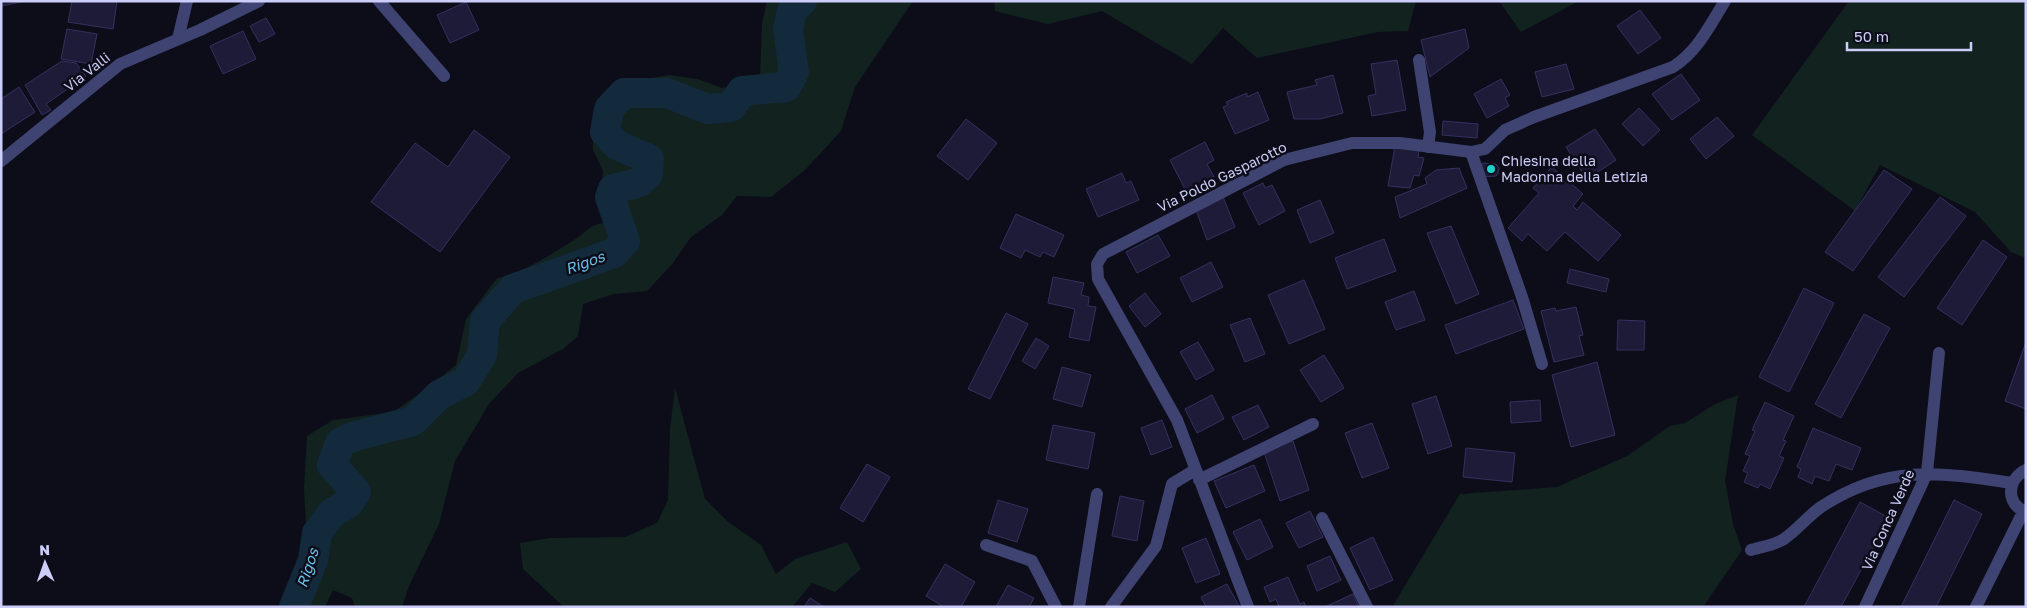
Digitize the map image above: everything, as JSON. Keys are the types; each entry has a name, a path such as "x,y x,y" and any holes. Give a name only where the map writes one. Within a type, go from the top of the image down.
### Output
{"street":[{"path":"178,39 187,1"},
{"name":"Via Valli","path":"1,161 120,64 259,1"},
{"path":"379,1 444,76"},
{"path":"1542,364 1522,296 1471,152 1484,149 1505,130 1673,67 1685,59 1697,46 1725,1"},
{"path":"1419,60 1430,132 1428,147"},
{"name":"Via Poldo Gasparotto","path":"1248,607 1177,420 1098,279 1097,264 1103,254 1284,160 1352,143 1400,142 1471,152"},
{"name":"Via Conca Verde","path":"1865,607 1926,474 1938,353"},
{"path":"1111,607 1156,546 1172,484 1197,475 1313,424"},
{"path":"1976,607 2024,512 2018,508 2011,496 2012,483 2015,477 2026,470"},
{"path":"1751,550 1782,541 1821,507 1869,482 1899,475 1926,474 1958,475 2012,483"},
{"path":"1078,607 1097,494"},
{"path":"1322,518 1367,607"},
{"path":"986,545 1032,561 1056,607"}],"green space":[{"path":"767,1 913,1 855,87 841,131 805,170 771,197 737,196 722,215 691,237 673,263 647,291 614,294 583,304 578,336 563,349 518,373 489,404 455,461 439,524 409,586 402,607 355,607 352,598 333,590 325,607 285,607 307,544 304,488 307,436 333,420 393,412 425,390 456,365 466,319 497,278 517,272 537,262 574,240 591,227 604,223 602,210 605,201 601,189 603,171 593,150 593,126 624,83 669,75 698,79 722,88 760,79 762,23"},
{"path":"994,1 1416,1 1408,31 1378,32 1257,58 1223,28 1192,64 1102,11 1048,24 995,11"},
{"path":"1499,1 1579,1 1521,32"},
{"path":"1849,1 2026,1 2026,258 2011,252 1975,212 1880,165 1855,211 1752,135"},
{"path":"675,388 705,499 727,521 761,545 776,574 795,559 847,542 861,569 835,592 812,583 792,607 564,607 523,569 520,543 549,538 625,537 657,523 668,500 670,428"},
{"path":"1738,395 1725,481 1733,524 1742,550 1703,607 1395,607 1394,604 1460,494 1557,487 1627,456 1670,426 1685,423 1715,404"}],"building":[{"path":"1,1 21,1 21,2 1,6"},
{"path":"72,1 117,1 113,29 68,22"},
{"path":"466,2 479,30 450,43 437,15"},
{"path":"1640,10 1661,38 1638,54 1617,26"},
{"path":"266,18 275,34 259,42 250,26"},
{"path":"67,29 97,34 91,64 61,59"},
{"path":"1465,29 1469,48 1430,77 1421,40"},
{"path":"243,31 256,59 223,74 210,46"},
{"path":"1397,60 1406,110 1372,116 1368,96 1376,94 1371,64"},
{"path":"62,61 76,63 86,76 46,104 51,110 42,115 25,85"},
{"path":"1566,64 1574,89 1542,97 1535,72"},
{"path":"1681,74 1700,100 1672,120 1652,94"},
{"path":"1333,75 1343,113 1320,119 1294,119 1287,92 1317,85 1315,80"},
{"path":"1501,79 1510,95 1505,98 1509,106 1487,118 1474,94"},
{"path":"19,87 35,112 1,134 1,99"},
{"path":"1258,92 1269,120 1235,134 1223,107 1228,105 1226,102 1247,93 1247,97"},
{"path":"1639,108 1660,130 1643,146 1622,124"},
{"path":"1717,117 1734,136 1706,159 1690,139"},
{"path":"966,119 997,143 968,180 937,156"},
{"path":"1443,121 1478,124 1477,138 1442,135"},
{"path":"1595,129 1616,160 1587,179 1566,147"},
{"path":"474,130 510,157 440,252 371,202 415,143 448,167"},
{"path":"1205,142 1214,160 1207,164 1214,177 1186,191 1170,160"},
{"path":"1395,146 1419,150 1418,157 1424,158 1419,176 1414,175 1410,188 1388,186"},
{"name":"Chiesina della Madonna della Letizia","path":"1482,163 1496,164 1499,168 1498,174 1496,176 1482,177"},
{"path":"1552,167 1583,194 1573,206 1577,210 1583,202 1621,235 1598,261 1565,232 1547,251 1528,234 1522,241 1508,228 1539,193 1533,188"},
{"path":"1459,168 1467,188 1400,218 1395,197 1427,184 1425,178 1436,170"},
{"path":"1884,170 1912,189 1853,271 1825,252"},
{"path":"1122,173 1126,183 1131,181 1139,200 1098,217 1086,189"},
{"path":"1263,183 1265,188 1272,185 1285,211 1259,225 1243,193"},
{"path":"1223,197 1235,227 1207,240 1196,210"},
{"path":"1940,197 1966,216 1904,297 1878,277"},
{"path":"1320,200 1334,233 1310,243 1297,210"},
{"path":"1016,214 1064,235 1054,257 1043,252 1040,257 1025,250 1021,258 1000,248"},
{"path":"1451,226 1479,294 1456,304 1427,233"},
{"path":"1158,235 1170,256 1137,273 1126,252"},
{"path":"1384,239 1396,271 1347,289 1335,258"},
{"path":"1983,240 2007,257 1962,325 1937,308"},
{"path":"1211,262 1223,287 1192,302 1180,278"},
{"path":"1570,269 1609,279 1606,292 1567,283"},
{"path":"1053,277 1084,283 1081,295 1089,297 1088,306 1096,307 1089,341 1069,337 1075,309 1048,303"},
{"path":"1304,280 1325,329 1289,344 1268,295"},
{"path":"1804,288 1834,303 1789,392 1759,377"},
{"path":"1414,291 1425,320 1396,330 1385,302"},
{"path":"1145,293 1161,314 1145,327 1129,306"},
{"path":"1513,300 1524,329 1456,354 1445,325"},
{"path":"1576,307 1583,335 1579,336 1584,355 1554,362 1541,311 1555,308 1556,311"},
{"path":"1006,313 1028,324 990,399 968,389"},
{"path":"1864,314 1890,328 1841,418 1815,404"},
{"path":"1250,318 1265,354 1245,362 1230,325"},
{"path":"1618,320 1645,321 1644,350 1617,350"},
{"path":"1036,338 1049,346 1035,369 1022,361"},
{"path":"1198,342 1214,370 1196,380 1180,352"},
{"path":"2026,342 2026,409 2005,401"},
{"path":"1324,355 1344,388 1321,402 1300,370"},
{"path":"1597,362 1615,435 1571,447 1552,375"},
{"path":"1062,367 1091,375 1082,407 1053,399"},
{"path":"1212,395 1224,419 1197,433 1185,409"},
{"path":"1436,396 1452,446 1428,454 1412,404"},
{"path":"1540,400 1541,421 1511,423 1510,402"},
{"path":"1765,402 1794,416 1783,440 1786,441 1779,456 1784,458 1770,489 1760,484 1758,488 1744,482 1748,473 1743,471 1750,456 1745,454 1755,431 1752,430"},
{"path":"1258,405 1269,427 1244,440 1232,417"},
{"path":"1162,420 1172,447 1151,455 1141,428"},
{"path":"1372,423 1389,468 1362,478 1345,433"},
{"path":"1053,425 1095,433 1088,469 1046,460"},
{"path":"1813,428 1861,448 1852,470 1836,464 1829,481 1815,476 1812,484 1798,477 1801,469 1797,467"},
{"path":"1293,441 1309,490 1280,501 1264,452"},
{"path":"1466,448 1515,453 1512,482 1463,477"},
{"path":"867,464 890,477 863,522 840,508"},
{"path":"1254,465 1265,491 1226,508 1214,481"},
{"path":"1120,496 1144,501 1137,541 1112,536"},
{"path":"998,500 1028,509 1017,542 988,533"},
{"path":"1954,500 1982,514 1936,607 1901,607"},
{"path":"1860,502 1889,518 1841,607 1804,607"},
{"path":"1310,511 1323,537 1299,548 1286,523"},
{"path":"1260,519 1273,547 1247,560 1233,532"},
{"path":"1373,537 1393,580 1370,590 1350,548"},
{"path":"1206,538 1220,574 1196,583 1182,548"},
{"path":"1330,556 1341,580 1317,591 1307,566"},
{"path":"945,564 975,582 961,607 944,607 926,596"},
{"path":"1288,577 1300,604 1304,602 1306,607 1279,607 1276,599 1270,602 1264,587"},
{"path":"1227,584 1239,606 1206,607 1201,597"},
{"path":"1008,585 1034,598 1029,607 996,607"},
{"path":"1353,594 1359,607 1327,606"},
{"path":"810,598 824,607 804,607"}],"waterway":[{"name":"Rigos","path":"294,607 313,560 317,533 332,513 349,503 356,492 332,465 340,443 352,437 413,421 439,395 466,381 482,355 485,321 513,289 614,253 625,241 610,197 613,189 638,183 648,174 649,159 617,145 605,132 609,109 624,93 667,93 708,109 731,107 742,91 786,87 794,72 788,29 792,11 802,1"}],"place":[{"name":"Chiesina della Madonna della Letizia","path":"1491,169"}]}
